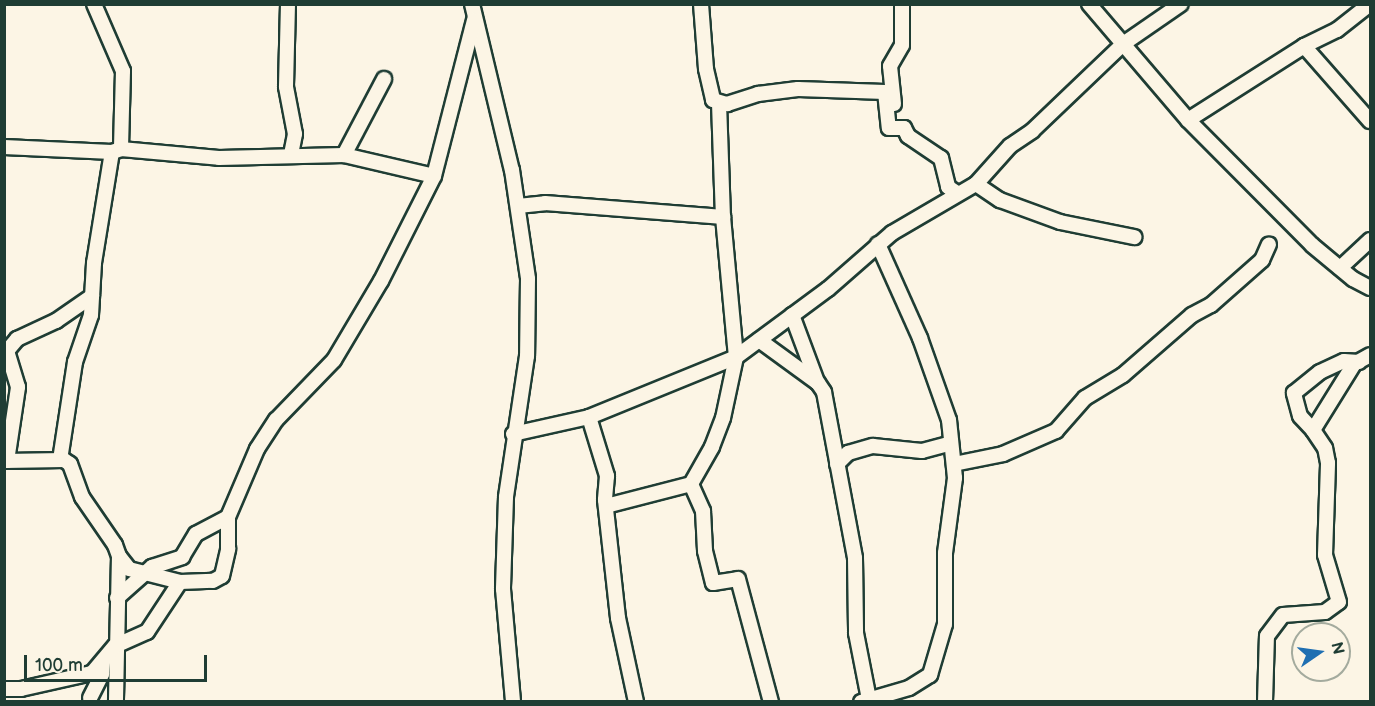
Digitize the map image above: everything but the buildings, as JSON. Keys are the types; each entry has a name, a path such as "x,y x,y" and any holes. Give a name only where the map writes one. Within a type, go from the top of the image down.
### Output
{"street":[{"path":"60,460 75,362 91,315 94,263 117,151 123,71 94,4"},
{"path":"288,4 286,87 295,134 291,154"},
{"path":"606,506 691,484 712,447 723,417 736,357 723,217 719,103 709,92 701,4"},
{"path":"902,4 902,45 890,66 898,125 941,158 948,187 957,193"},
{"path":"1089,4 1188,120 1312,245 1340,268 1371,288"},
{"path":"513,434 590,417 736,357 792,315 878,244 957,193 976,184 1010,147 1032,131 1123,44 1181,4"},
{"path":"1188,120 1304,46 1337,30 1370,4"},
{"path":"92,296 56,321 17,339 7,351 18,387 6,461 60,460 70,464 82,497 108,530 119,556 129,569 180,582 205,582 222,576 228,549 228,517 257,449 276,420 334,360 381,281 434,176 473,11"},
{"path":"473,11 526,250 529,316 513,434 503,589 513,702"},
{"path":"1304,46 1371,121"},
{"path":"344,155 384,79"},
{"path":"719,103 798,89 885,92 889,128 898,125"},
{"path":"4,147 219,158 291,154 344,155 434,176"},
{"path":"976,184 1000,200 1060,222 1134,237"},
{"path":"518,207 545,203 723,217"},
{"path":"1340,268 1371,240"},
{"path":"792,315 829,415 855,558 856,633 865,700 899,690 930,675 945,624 945,553 954,464 949,420 926,353 878,244"},
{"path":"954,464 1003,454 1056,430 1085,398 1123,375 1192,315 1211,305 1262,260 1269,244"},
{"path":"759,340 817,382"},
{"path":"1313,430 1365,358"},
{"path":"1265,702 1267,636 1283,615 1325,612 1340,602 1325,555 1329,463 1325,448 1300,416 1294,393 1320,372 1344,362 1365,358"},
{"path":"590,417 607,476 606,506 618,618 636,702"},
{"path":"837,464 849,453 873,446 922,451 951,443"},
{"path":"691,484 703,511 705,551 713,583 738,579 771,702"},
{"path":"117,598 145,572 182,557 196,534 228,517"},
{"path":"116,702 115,646 119,556"},
{"path":"4,689 21,689 88,674 103,662 115,646 147,632 180,582"},
{"path":"90,700 102,674 103,662"},
{"path":"88,674 90,700"},
{"path":"899,690 911,698 910,702"}]}
